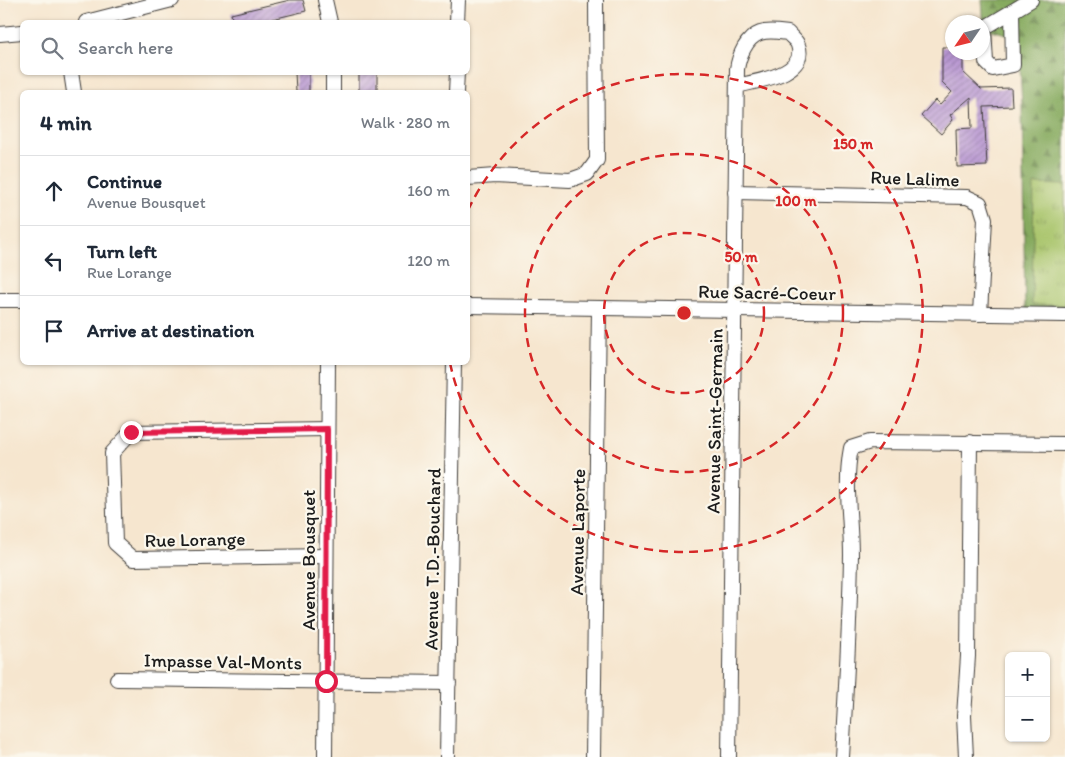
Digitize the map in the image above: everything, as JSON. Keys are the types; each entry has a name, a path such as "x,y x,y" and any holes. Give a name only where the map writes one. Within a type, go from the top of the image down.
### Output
{"street":[{"path":"94,20 172,0"},
{"path":"325,0 330,20"},
{"path":"457,20 458,0"},
{"path":"470,178 495,176 570,180 587,174 597,160 596,0"},
{"path":"1012,11 1031,0"},
{"path":"0,34 20,32"},
{"name":"Avenue Saint-Germain","path":"729,757 736,86 738,59 746,45 758,33 788,33 798,44 800,55 794,66 780,75 736,86"},
{"path":"71,75 74,90"},
{"path":"332,75 333,90"},
{"path":"456,90 457,75"},
{"name":"Rue Lalime","path":"735,192 967,197 980,203 985,219 980,314"},
{"path":"0,300 20,300"},
{"name":"Rue Sacré-Coeur","path":"470,306 1065,315"},
{"name":"Avenue Laporte","path":"593,757 599,308"},
{"name":"Avenue Bousquet","path":"324,757 328,365"},
{"name":"Avenue T.D.-Bouchard","path":"447,757 454,365"},
{"name":"Rue Lorange","path":"326,556 133,559 115,543 112,453 131,432 327,429"},
{"path":"842,757 848,655 851,552 847,468 851,448 870,442 1065,444"},
{"path":"966,757 964,716 968,656 970,442"},
{"name":"Impasse Val-Monts","path":"117,679 449,683"}],"green space":[{"path":"982,0 1065,0 1065,312 1025,312 1022,104 1018,37 990,30 990,15 983,15"},
{"path":"1034,184 1065,185 1065,305 1032,305"}],"building":[{"path":"290,0 303,0 306,11 268,20 232,20 231,14"},
{"path":"942,47 945,47 945,60 963,60 963,72 981,89 1011,88 1012,106 984,107 987,166 957,167 956,129 972,128 971,97 950,115 953,120 941,134 921,116 935,100 940,105 952,92 942,82"},
{"path":"295,75 309,75 309,90 296,90"},
{"path":"359,75 377,75 377,90 359,90"}],"route":[{"path":"131,432 327,429 326,681"}]}
